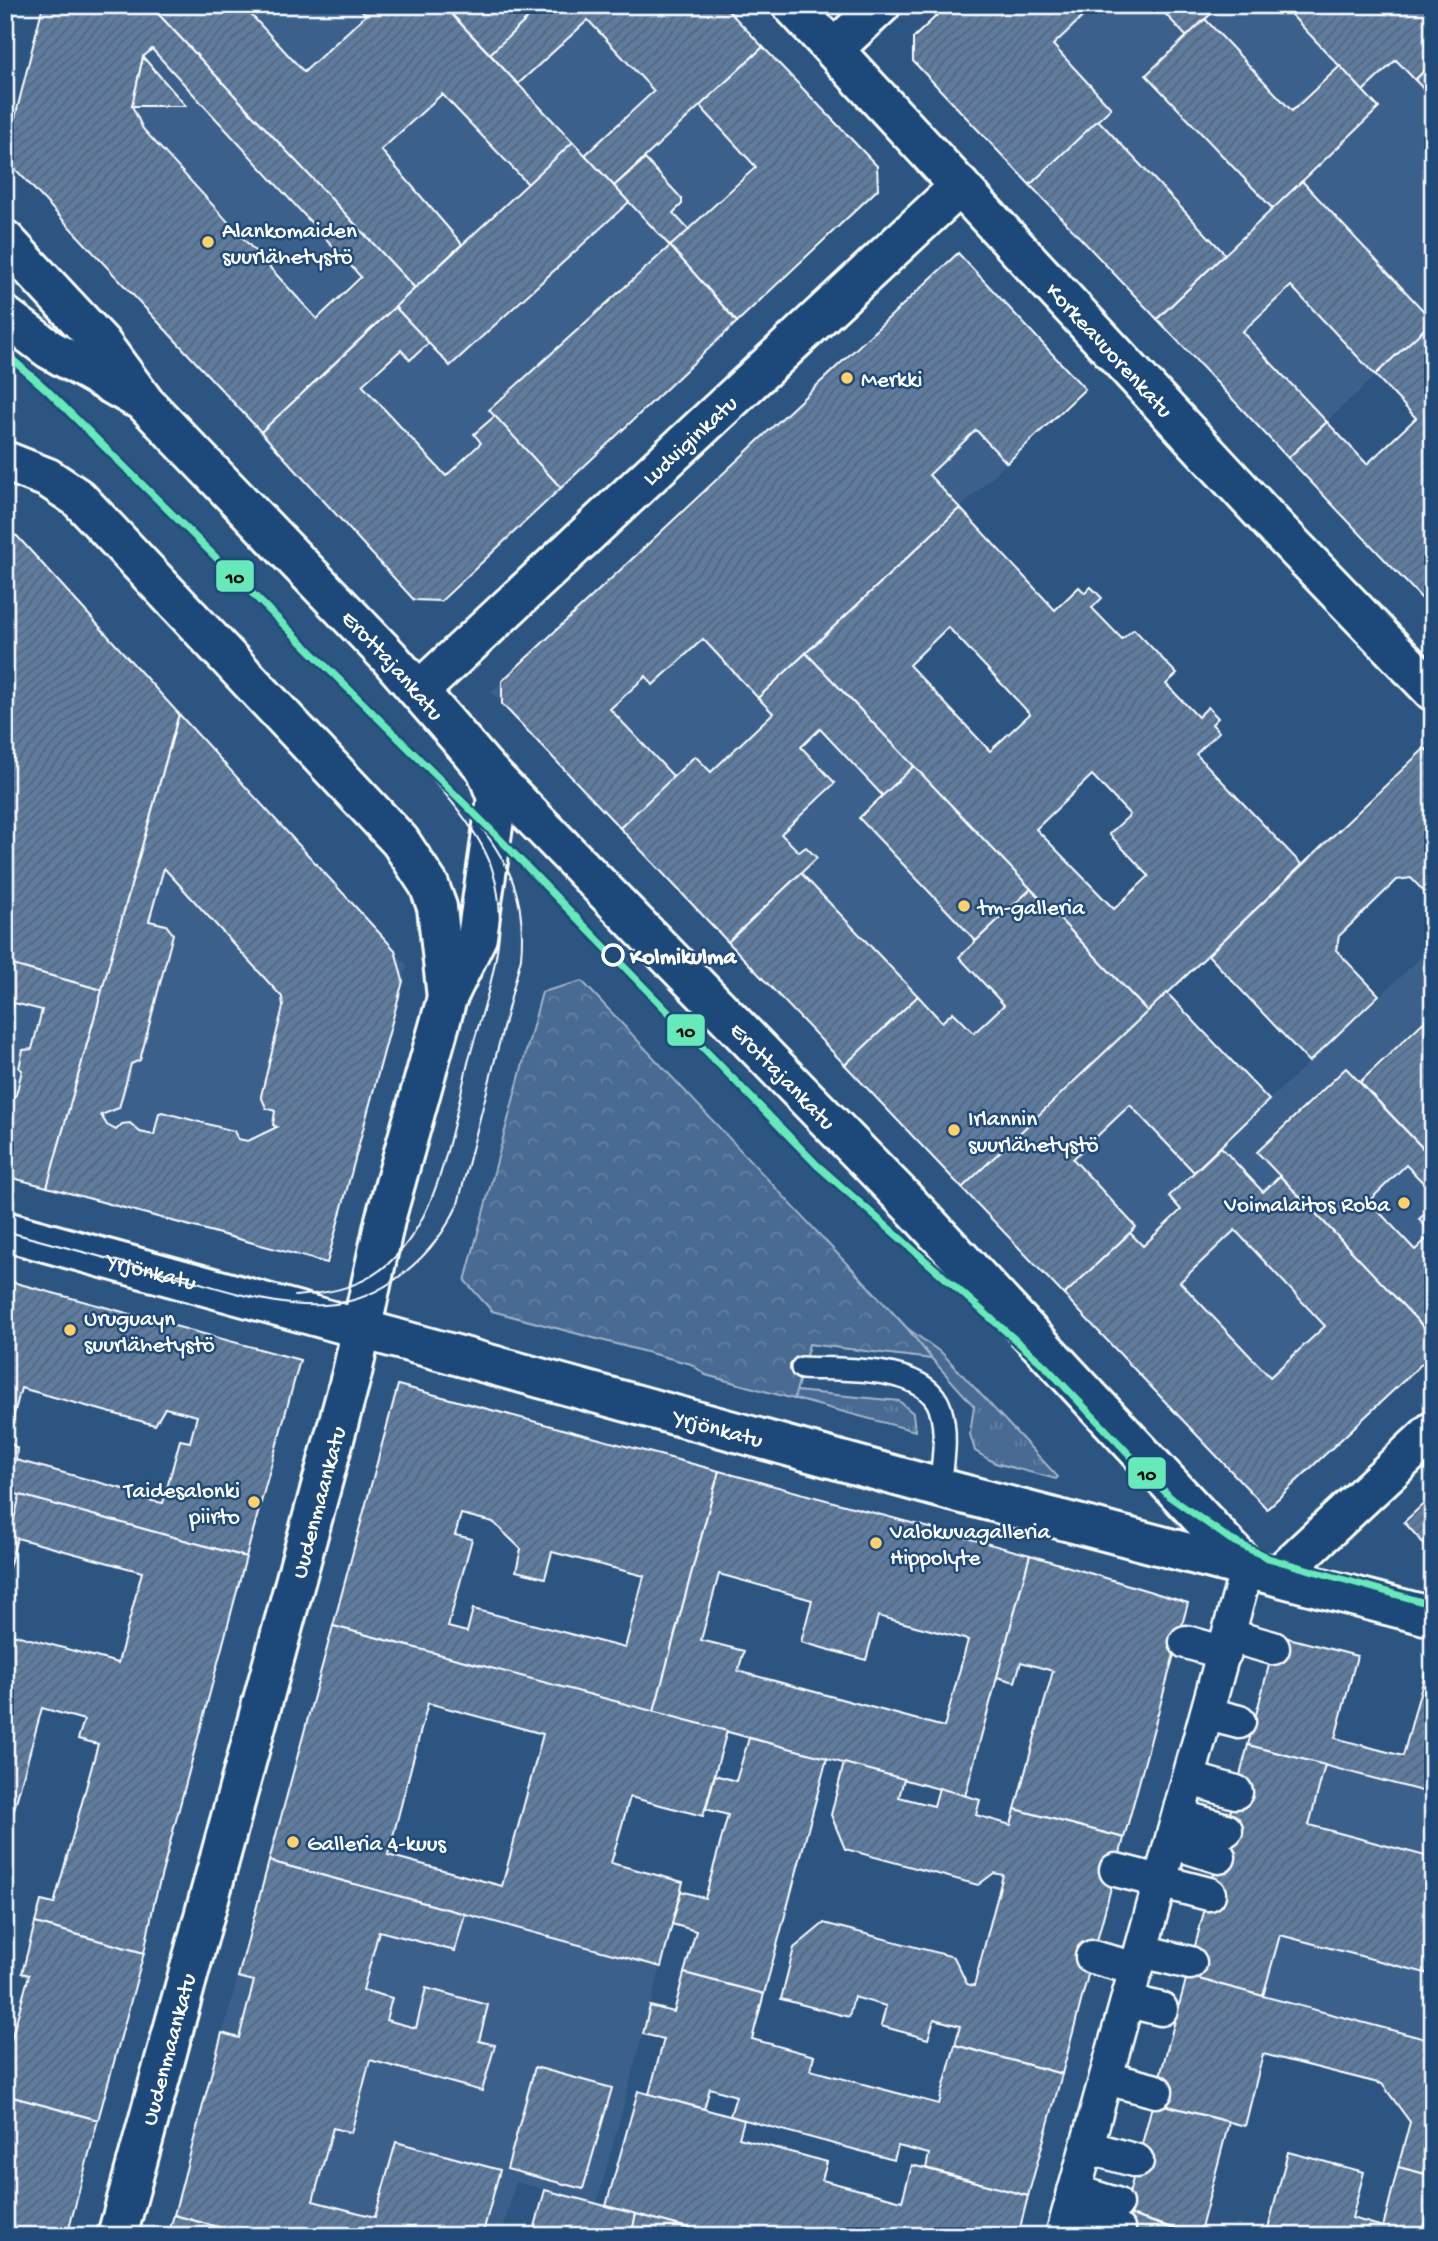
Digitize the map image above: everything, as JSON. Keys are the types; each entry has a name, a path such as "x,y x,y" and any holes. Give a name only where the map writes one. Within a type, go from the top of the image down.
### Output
{"street":[{"name":"Korkeavuorenkatu","path":"793,5 1279,531 1433,691"},
{"path":"834,50 881,5"},
{"name":"Ludviginkatu","path":"419,691 960,186"},
{"name":"Erottajankatu","path":"5,240 101,343 145,403 419,691 486,769 1263,1572"},
{"name":"Erottajankatu","path":"5,316 49,349 145,403"},
{"path":"5,461 48,478 78,498 400,841 429,885 437,907 447,998"},
{"name":"Uudenmaankatu","path":"117,2236 363,1329 372,1268 447,998 477,937 497,798 486,769"},
{"name":"Yrjönkatu","path":"5,1231 940,1488 1433,1617"},
{"path":"1116,2215 1069,2211 1239,1604 1263,1572 1433,1431"},
{"path":"1186,1642 1273,1648"},
{"path":"1208,1714 1239,1722"},
{"path":"1191,1775 1237,1787"},
{"path":"1116,1870 1167,1862 1214,1874 1167,1862"},
{"path":"1093,1957 1190,1963"},
{"path":"1128,2001 1161,2009"},
{"path":"1107,2077 1153,2089"},
{"path":"1087,2147 1137,2161"}],"lane":[{"path":"802,1368 908,1377 926,1390 939,1406 945,1448 940,1488"}],"shaded area":[{"path":"43,5 723,5 877,166 878,189 441,601 414,600 5,158"},
{"path":"948,5 1433,5 1433,321 1288,458 913,61 913,38"},
{"path":"958,253 1085,389 807,653 1269,1100 1433,946 1433,1353 1267,1509 491,692"},
{"path":"5,530 14,532 407,965 327,1263 5,1176"},
{"path":"1248,1745 1433,1794 1433,2041 1187,1976"},
{"path":"269,1861 661,1967 597,2203 516,2182 501,2236 250,2236 174,2215"}],"green space":[{"name":"Kolmikulma","path":"582,981 907,1328 932,1359 809,1344 794,1399 706,1375 691,1364 492,1311 465,1281 542,992"},
{"path":"848,1264 907,1328 943,1354 1058,1477 1056,1479 995,1463 975,1451 970,1434 974,1406 932,1359 809,1344 796,1391 899,1401 913,1413 915,1431 706,1375"}],"building":[{"path":"43,5 150,5 415,288 261,432 5,158","holes":["152,49 361,277 317,319 143,129 132,106 143,57"]},
{"path":"150,5 242,5 304,72 366,15 357,5 443,5 573,142 528,184 442,94 381,150 462,244 415,288"},
{"path":"443,5 542,5 490,54"},
{"path":"542,5 723,5 763,47 614,186 585,155 654,91 588,20 518,84 490,54"},
{"path":"948,5 1095,5 1053,45 1111,108 1030,185 913,61 913,38"},
{"path":"1157,5 1220,5 1187,37"},
{"path":"1282,5 1433,5 1433,62 1415,80 1396,60 1363,91"},
{"path":"1205,19 1292,111 1340,66 1379,108 1273,209 1146,75"},
{"path":"763,47 877,166 878,189 737,322 670,246 756,167 700,106"},
{"path":"143,57 186,106 132,106"},
{"path":"1433,62 1433,99 1415,80"},
{"path":"1098,120 1225,254 1157,319 1030,185"},
{"path":"573,142 629,202 450,366 395,307"},
{"path":"645,159 682,199 682,204 673,213 689,230 670,246 614,186"},
{"path":"1302,181 1433,321 1375,375 1291,286 1242,332 1327,422 1288,458 1157,319"},
{"path":"670,246 737,322 561,488 489,410"},
{"path":"958,253 1085,389 1007,463 976,430 929,475 960,508 758,698 703,639 653,685 646,676 610,709 674,777 620,828 502,704 502,681"},
{"path":"395,307 429,343 410,360 401,350 362,385 446,476 481,443 474,434 495,416 561,488 441,601 414,600 261,432"},
{"path":"1433,321 1433,598 1427,604 1288,458 1327,422 1367,464 1416,418 1375,375"},
{"path":"960,508 1055,610 1079,587 1085,593 1091,587 1102,598 1092,608 1122,639 1134,629 1177,674 1166,684 1198,717 1208,707 1218,718 1212,724 1219,732 1196,754 1302,865 1148,1012 806,653","holes":["948,627 1030,714 990,751 909,665","1092,775 1130,815 1109,834 1149,876 1114,909 1036,829"]},
{"path":"5,533 17,536 179,714 102,990 5,963"},
{"path":"806,653 914,766 883,796 820,729 801,747 835,783 781,834 799,852 806,847 817,858 728,942 620,828 695,756 711,772 773,713 758,698"},
{"path":"179,714 395,950 403,981 327,1263 47,1187","holes":["164,868 282,997 283,1007 261,1096 266,1108 275,1111 273,1125 277,1127 248,1141 238,1139 234,1131 162,1112 159,1113 154,1135 140,1132 130,1123 122,1124 116,1130 107,1125 101,1115 119,1108 131,1064 140,1060 173,934 166,925 149,921"]},
{"path":"1425,748 1433,757 1433,901 1411,878 1397,880 1339,936 1336,950 1379,995 1309,1062 1208,955"},
{"path":"914,766 1031,889 976,941 859,818"},
{"path":"801,873 918,996 845,1065 728,942"},
{"path":"1031,889 1148,1012 962,1188 845,1065 918,996 942,1022 953,1012 974,1033 1004,1005 959,957"},
{"path":"5,963 102,990 47,1187 5,1176 5,1098 10,1099 16,1095 23,1050 32,1049 42,1010 14,1003 5,1030"},
{"path":"1167,993 1269,1100 1194,1172 1130,1105 1073,1159 1136,1227 1064,1295 962,1188"},
{"path":"1433,1013 1433,1159 1360,1082"},
{"path":"1346,1068 1433,1159 1433,1193 1406,1165 1369,1201 1415,1250 1432,1234 1419,1219 1433,1206 1433,1337 1257,1152"},
{"path":"1221,1147 1263,1192 1280,1176 1433,1337 1433,1353 1267,1509 1064,1295 1130,1233 1143,1246 1181,1210 1169,1196","holes":["1235,1230 1325,1326 1270,1377 1180,1282"]},
{"path":"5,1280 300,1360 246,1557 5,1491","holes":["21,1388 155,1425 165,1408 197,1416 190,1442 180,1440 163,1503 142,1499 142,1494 16,1460 17,1448 7,1441"]},
{"path":"398,1385 719,1471 654,1712 333,1626","holes":["461,1514 493,1522 521,1549 516,1571 545,1578 552,1552 644,1576 625,1648 473,1609 467,1632 448,1627 472,1539 455,1535"]},
{"path":"719,1471 1030,1555 965,1796 654,1712","holes":["719,1574 812,1600 801,1642 866,1660 878,1616 968,1640 944,1727 738,1671 744,1651 701,1640"]},
{"path":"20,1495 246,1557 154,1903 144,1953 35,1923 41,1901 54,1904 98,1744 78,1739 84,1720 42,1708 5,1842 5,1632 118,1663 142,1572 17,1538 5,1582 5,1516 14,1519"},
{"path":"1433,1495 1433,1554 1404,1522"},
{"path":"1030,1555 1188,1603 1124,1838 1015,1809 1053,1671 1021,1662 1015,1682 997,1677"},
{"path":"333,1626 727,1731 703,1816 630,1797 611,1863 683,1882 661,1967 269,1861","holes":["428,1703 543,1734 502,1886 388,1855"]},
{"path":"1277,1635 1357,1656 1335,1738 1403,1756 1425,1674 1433,1676 1433,1794 1248,1745"},
{"path":"749,1738 827,1758 764,1994 684,1973 696,1931 672,1924 681,1891 705,1898 728,1815 706,1809 715,1775 736,1781"},
{"path":"1248,1745 1325,1765 1309,1825 1433,1858 1433,1975 1280,1935 1263,1996 1187,1976"},
{"path":"844,1763 904,1779 899,1797 934,1806 939,1788 980,1800 976,1815 1011,1825 1015,1809 1124,1838 1062,2074 955,2045 960,2026 934,2019 928,2039 881,2026 886,2006 854,1997 849,2017 781,1999 794,1948 824,1923 954,1957 967,1984 974,1986 1003,1875 994,1873 978,1885 845,1849 831,1815"},
{"path":"269,1861 465,1914 455,1951 379,1931 363,1990 392,1998 386,2020 416,2028 426,1988 488,2005 479,2041 495,2045 482,2091 370,2060 351,2133 333,2128 313,2201 375,2217 396,2142 500,2170 482,2236 250,2236 174,2215 222,2033 239,2038 254,1981 238,1977"},
{"path":"35,1923 144,1953 98,2120 5,2095 5,2038 11,2040 29,1975 22,1973"},
{"path":"684,1973 764,1994 752,2039 814,2056 810,2070 939,2104 955,2045 1062,2074 1028,2196 926,2168 929,2154 898,2146 894,2160 730,2116 736,2096 710,2088 704,2109 649,2094 664,2039 643,2034 650,2006 674,2012"},
{"path":"1187,1976 1433,2041 1433,2176 1398,2167 1410,2122 1382,2084 1263,2054 1245,2126 1153,2102"},
{"path":"535,2067 612,2088 583,2189 507,2169"},
{"path":"638,2091 744,2120 739,2138 827,2162 822,2180 902,2201 912,2165 1028,2196 1018,2236 717,2236 606,2206"},
{"path":"5,2095 98,2120 67,2236 5,2236"},
{"path":"1153,2102 1229,2122 1199,2236 1124,2213"},
{"path":"1288,2152 1364,2172 1352,2218 1383,2227 1398,2167 1433,2176 1433,2193 1421,2236 1266,2236"},
{"path":"545,2190 636,2214 631,2236 533,2234"},
{"path":"1433,2193 1433,2236 1421,2236"},
{"path":"1124,2213 1196,2236 1118,2236"},
{"path":"636,2214 717,2236 631,2236"},
{"path":"174,2215 250,2236 168,2236"}],"tram line":[{"path":"295,1296 337,1290 374,1274 396,1256 425,1214 444,1163 497,951 499,903 486,853 446,794 383,723"},
{"path":"5,1231 239,1294 291,1304 325,1305 367,1295 387,1285 421,1258 436,1241 458,1204 521,958 522,935 518,896 495,847 470,812"}],"transit line":[{"name":"10","path":"5,353 47,390 494,833 817,1165 1045,1366 1170,1497 1231,1540 1268,1558 1433,1605"}],"place":[{"name":"Alankomaiden suurlähetystö","path":"208,242"},
{"name":"Merkki","path":"847,378"},
{"name":"tm-galleria","path":"964,906"},
{"name":"Kolmikulma","path":"613,955"},
{"name":"Irlannin suurlähetystö","path":"954,1130"},
{"name":"Voimalaitos Roba","path":"1404,1203"},
{"name":"Uruguayn suurlähetystö","path":"70,1330"},
{"name":"Taidesalonki piirto","path":"254,1502"},
{"name":"Valokuvagalleria Hippolyte","path":"876,1543"},
{"name":"Galleria 4-kuus","path":"293,1842"}]}
